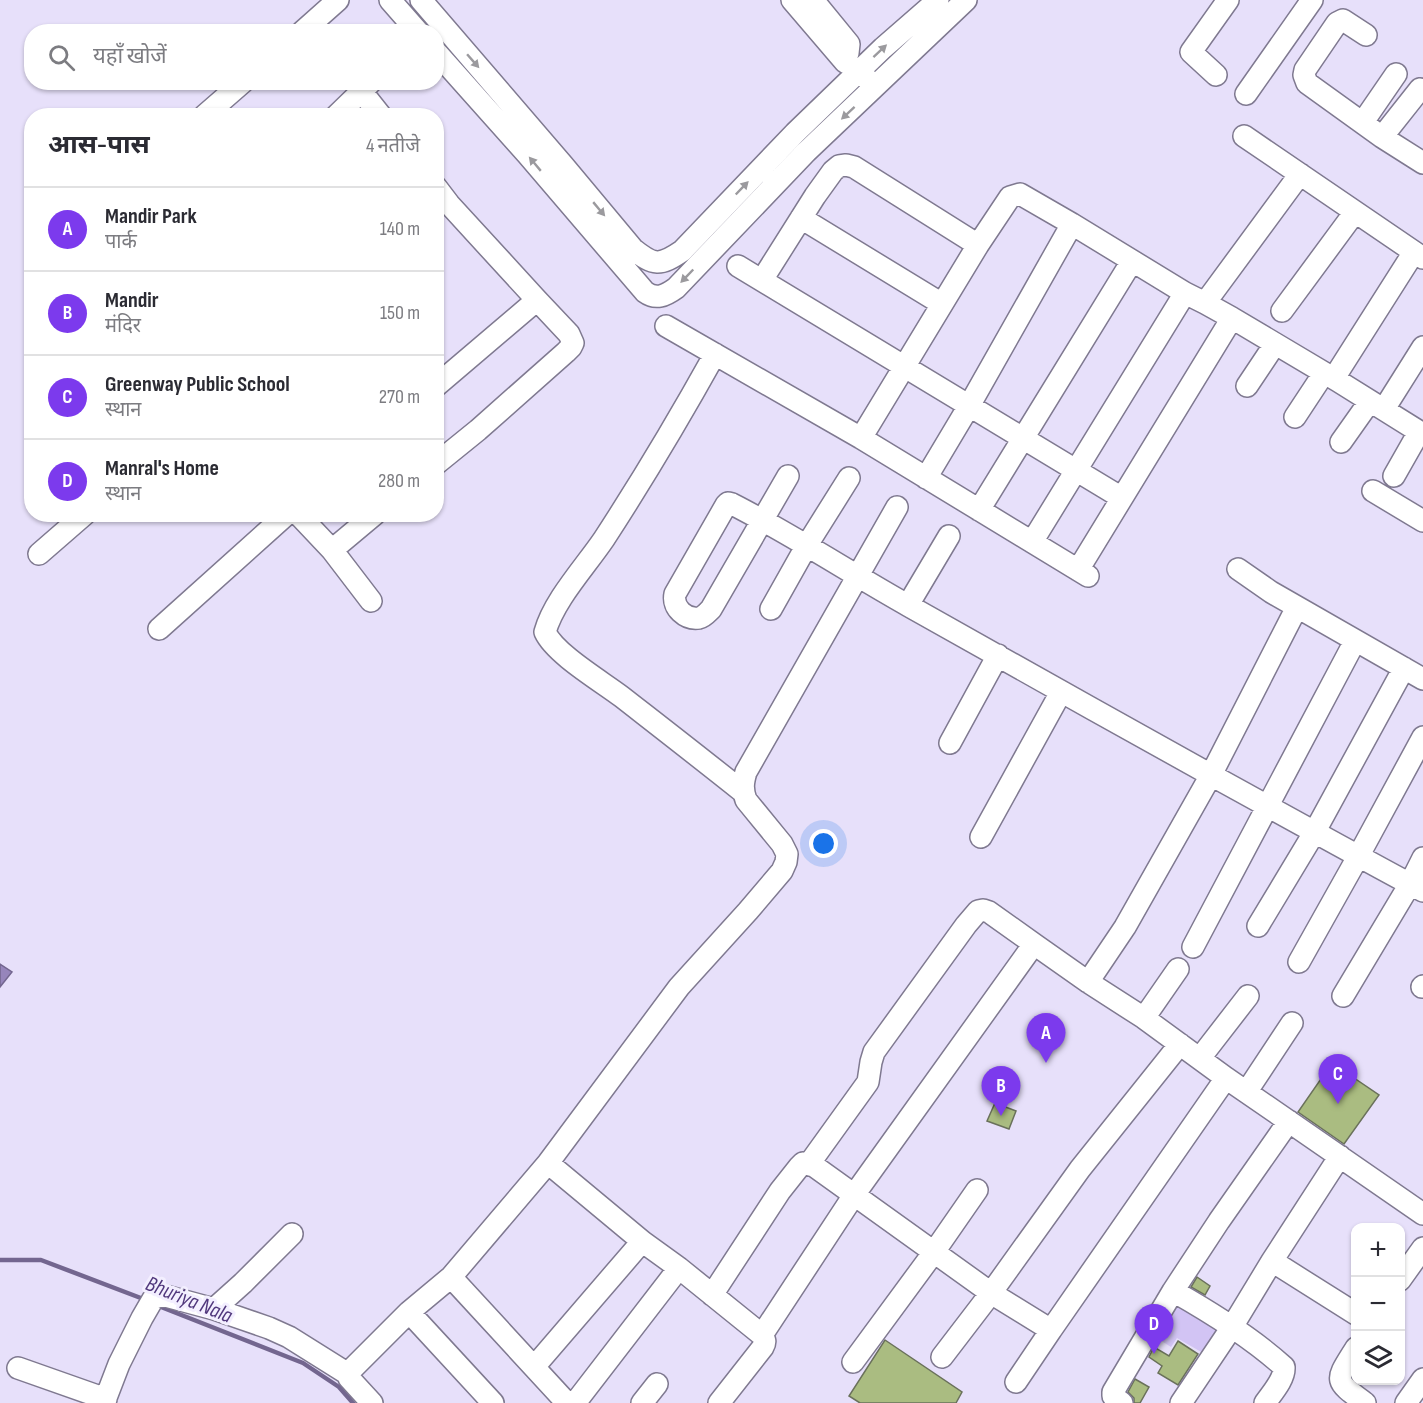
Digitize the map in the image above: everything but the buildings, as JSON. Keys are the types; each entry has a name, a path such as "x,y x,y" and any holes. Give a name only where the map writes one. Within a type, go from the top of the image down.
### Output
{"street":[{"path":"311,24 338,0"},
{"path":"390,0 412,24"},
{"path":"421,0 435,24"},
{"path":"792,0 852,67 874,87"},
{"path":"813,0 849,44 848,53 852,67"},
{"path":"444,38 563,165 633,249 646,259 658,262 669,260 682,251 795,133 852,67 938,0"},
{"path":"444,61 645,292 659,297 676,288 806,152 966,0"},
{"path":"1216,75 1191,52 1228,0"},
{"path":"1246,94 1312,0"},
{"path":"1366,35 1347,22 1337,23 1305,70 1307,83 1382,137 1423,163"},
{"path":"1363,122 1396,74"},
{"path":"1382,137 1420,89"},
{"path":"213,108 234,90"},
{"path":"345,108 364,90"},
{"path":"368,90 377,108"},
{"path":"1244,136 1419,255 1329,376 1295,417"},
{"path":"762,280 801,218 833,171 839,166 854,167 978,245"},
{"path":"1205,303 1300,174"},
{"path":"861,438 978,245 1010,196 1014,194 1023,195 1421,433 1394,476"},
{"path":"444,205 569,334 573,343 478,430 444,458"},
{"path":"1282,311 1354,212"},
{"path":"801,218 942,304"},
{"path":"926,478 1072,224"},
{"path":"693,239 711,251"},
{"path":"979,510 1132,261"},
{"path":"738,266 1122,498"},
{"path":"1032,542 1185,293"},
{"path":"444,379 537,300"},
{"path":"666,326 861,438 1084,574 1122,498 1232,318"},
{"path":"1247,386 1275,344"},
{"path":"1341,442 1377,405 1423,347"},
{"path":"715,354 675,425 603,540 563,596 547,622 544,632 559,650 743,792"},
{"path":"788,476 762,519 711,609 707,614 697,619 677,609 675,594 726,505 732,504 762,519 858,577 1061,692 1417,887"},
{"path":"771,609 807,545 849,478"},
{"path":"1373,490 1423,521"},
{"path":"348,1374 409,1312 451,1277 548,1163 679,987 782,871 787,854 782,844 746,800 743,782 746,771 897,507"},
{"path":"39,554 76,522"},
{"path":"159,629 278,522"},
{"path":"306,522 332,550 371,601"},
{"path":"332,550 365,522"},
{"path":"908,605 949,536"},
{"path":"1238,569 1296,607 1423,679"},
{"path":"1088,982 1125,927 1211,775 1296,607"},
{"path":"1193,948 1355,641"},
{"path":"950,743 998,656"},
{"path":"1258,926 1314,832 1404,669"},
{"path":"981,837 1061,692"},
{"path":"1299,962 1423,736"},
{"path":"1342,996 1417,887 1423,858"},
{"path":"809,1164 868,1082 874,1052 966,925 978,911 983,910 1144,1018 1423,1214"},
{"path":"762,1335 854,1194 1034,944"},
{"path":"1144,1018 1178,969"},
{"path":"1200,1058 1248,996"},
{"path":"1247,1091 1292,1023"},
{"path":"942,1357 1080,1169 1180,1044"},
{"path":"1016,1382 1226,1077"},
{"path":"1122,1403 1113,1396 1113,1392 1173,1291 1289,1121"},
{"path":"1181,1403 1340,1156"},
{"path":"548,1163 643,1242 762,1335 765,1340 763,1347 719,1403"},
{"path":"712,1295 780,1191 799,1167 809,1164 991,1293 1051,1330"},
{"path":"853,1362 977,1190"},
{"path":"214,1309 292,1234"},
{"path":"534,1367 643,1242"},
{"path":"1403,1277 1423,1248"},
{"path":"1272,1261 1351,1311"},
{"path":"575,1403 679,1268"},
{"path":"451,1277 567,1403"},
{"path":"1173,1291 1232,1327 1284,1367 1283,1376 1266,1403"},
{"path":"18,1368 105,1401 119,1364 153,1299 157,1296 167,1296 214,1309 289,1336 348,1374 372,1403"},
{"path":"409,1312 493,1403"},
{"path":"1351,1355 1340,1377 1343,1396 1365,1403"},
{"path":"1406,1403 1423,1380"},
{"path":"642,1403 657,1384"}],"shaded area":[{"path":"0,964 12,972 0,987"},
{"path":"1173,1296 1224,1327 1203,1353 1177,1338 1171,1347 1152,1335"}],"waterway":[{"name":"Bhuriya Nala","path":"0,1260 41,1260 146,1300"},
{"name":"Bhuriya Nala","path":"156,1305 303,1363 339,1387 353,1403"}],"place":[{"name":"Mandir Park","path":"1046,1063"},
{"name":"Greenway Public School","path":"1338,1104"},
{"name":"Mandir","path":"1001,1116"},
{"name":"Manral's Home","path":"1154,1354"}]}
